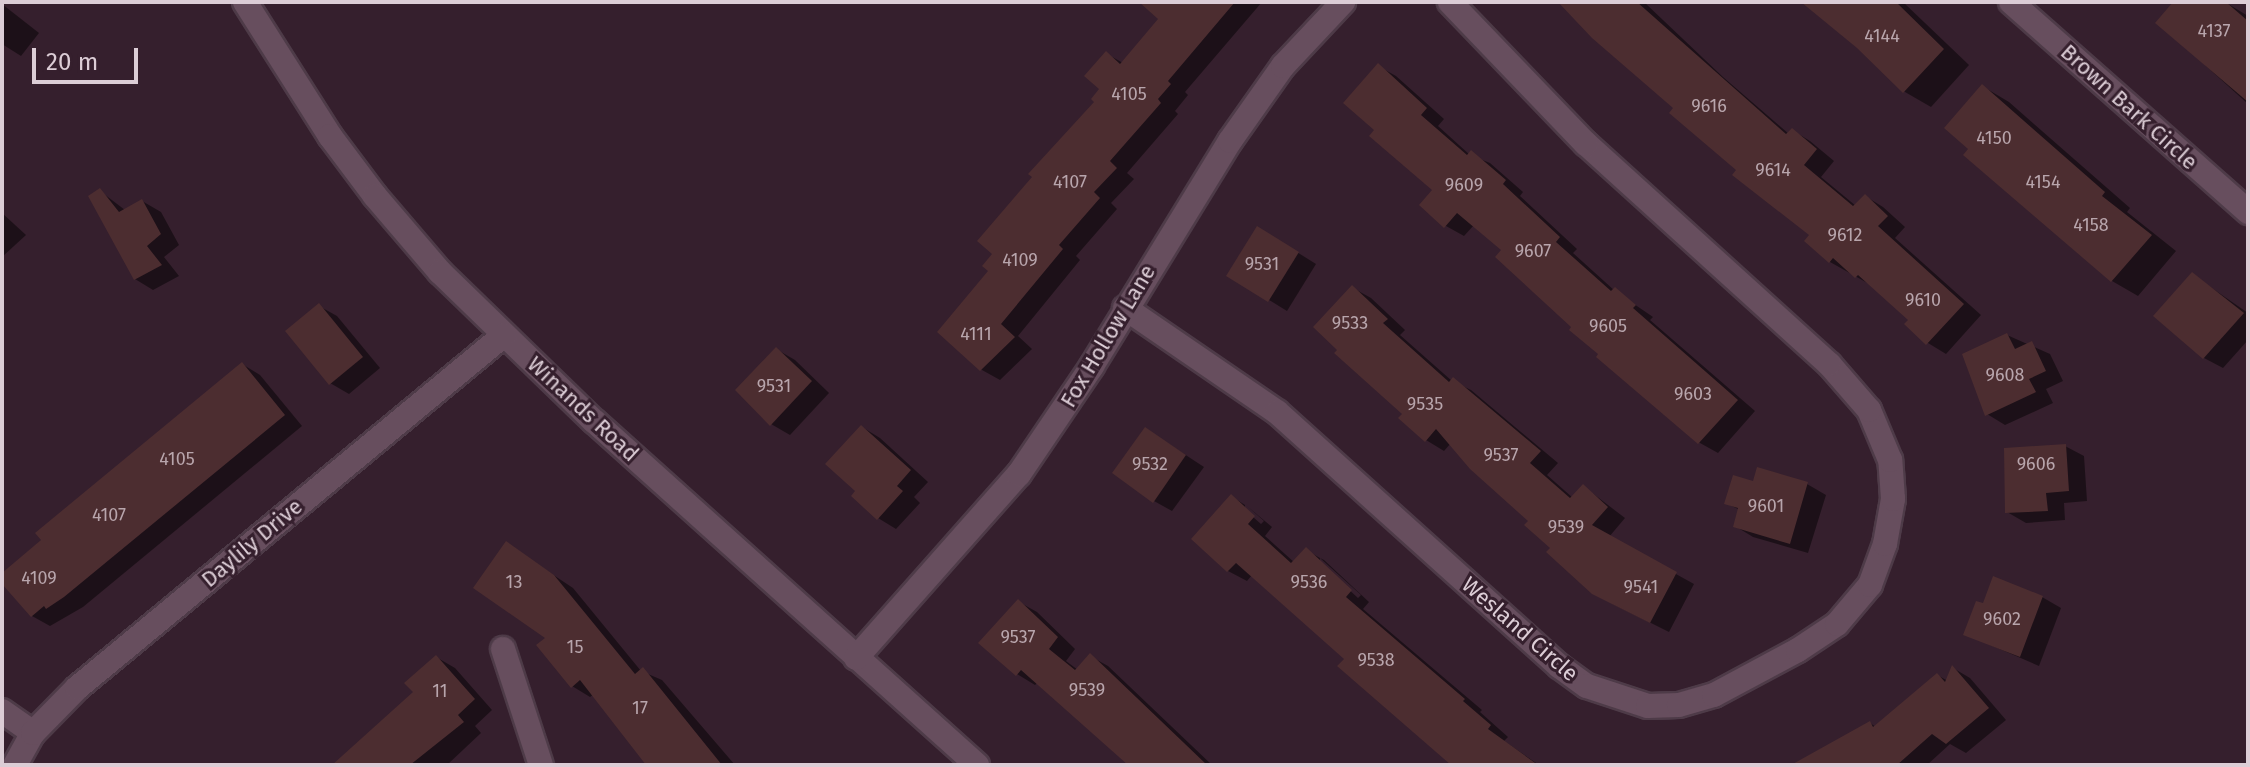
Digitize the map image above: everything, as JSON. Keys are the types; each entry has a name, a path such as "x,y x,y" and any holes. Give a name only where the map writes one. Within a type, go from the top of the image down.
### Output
{"street":[{"name":"Winands Road","path":"245,2 330,136 375,196 440,272 594,421 977,765"},
{"name":"Fox Hollow Lane","path":"856,658 1019,474 1092,366 1176,224 1283,66 1343,2"},
{"name":"Wesland Circle","path":"1125,308 1277,412 1559,666 1587,686 1617,699 1648,706 1679,705 1714,695 1798,650 1837,624 1870,585 1885,544 1893,499 1890,460 1869,410 1829,364 1586,144 1450,2"},
{"name":"Brown Bark Circle","path":"2011,2 2248,212"},
{"name":"Daylily Drive","path":"15,765 33,733 77,688 504,335"},
{"path":"503,649 541,765"},
{"path":"2,711 33,733"}],"building":[{"path":"1139,2 1235,2 1168,81 1171,84 1158,99 1161,103 1110,161 1117,168 1094,192 1100,198 1059,245 1063,249 1001,324 1015,337 980,371 937,332 988,271 982,266 992,254 977,241 1032,177 1028,174 1094,102 1091,99 1099,89 1084,76 1106,51 1120,64 1158,19"},
{"path":"1558,2 1637,2 1786,134 1792,128 1817,149 1804,165 1853,206 1865,194 1888,216 1878,226 1964,304 1926,345 1904,324 1908,320 1858,275 1855,278 1833,258 1829,263 1804,241 1809,235 1732,175 1736,170 1669,113 1673,108 1592,38"},
{"path":"1801,2 1896,2 1944,49 1903,93 1857,48"},
{"path":"2173,2 2226,2 2248,21 2248,102 2155,23"},
{"path":"1378,63 1427,108 1421,115 1467,155 1471,150 1506,180 1503,184 1560,237 1556,242 1611,291 1615,287 1636,305 1633,308 1738,400 1698,444 1596,357 1598,354 1569,330 1571,327 1495,257 1501,250 1457,213 1444,228 1419,205 1432,190 1369,136 1374,130 1343,103"},
{"path":"1982,84 2105,192 2102,196 2152,235 2111,282 1963,155 1968,149 1944,128"},
{"path":"100,188 119,212 142,199 161,234 147,246 162,265 134,280 88,196"},
{"path":"1257,226 1299,252 1268,302 1226,276"},
{"path":"2192,272 2244,313 2203,359 2153,316"},
{"path":"1352,285 1388,319 1383,323 1449,382 1453,377 1541,451 1530,463 1570,498 1583,484 1608,507 1592,525 1677,572 1650,623 1592,594 1546,552 1550,548 1524,525 1528,521 1470,469 1436,429 1425,442 1398,418 1402,414 1334,353 1337,350 1313,327"},
{"path":"319,303 363,357 329,385 285,331"},
{"path":"2007,333 2015,349 2032,341 2046,371 2029,379 2036,392 1985,416 1962,354"},
{"path":"776,347 812,381 770,426 735,390"},
{"path":"242,362 285,415 64,597 46,609 44,606 31,617 2,584 2,573 41,540 35,533"},
{"path":"861,425 911,470 897,486 903,491 877,520 851,496 855,491 825,464"},
{"path":"1145,427 1186,455 1153,503 1112,473"},
{"path":"2066,444 2069,491 2046,493 2048,511 2005,513 2004,448"},
{"path":"1757,467 1808,482 1790,544 1733,527 1738,508 1724,504 1733,475 1753,481"},
{"path":"1231,494 1255,516 1248,524 1291,563 1306,547 1352,590 1346,597 1465,699 1463,701 1491,725 1488,729 1538,765 1451,765 1337,666 1344,659 1236,563 1227,572 1191,539"},
{"path":"506,541 554,575 635,674 643,667 722,765 646,765 580,680 571,688 536,645 545,638 473,588"},
{"path":"1993,576 2043,596 2020,657 1963,635 1976,601 1983,603"},
{"path":"1018,599 1058,637 1049,649 1075,670 1090,653 1207,765 1128,765 1021,670 1016,676 978,643"},
{"path":"436,655 475,699 458,715 464,722 410,765 332,765 413,692 404,683"},
{"path":"1952,665 1989,708 1946,744 1932,734 1897,765 1791,765 1870,721 1873,727 1937,673 1945,682"}]}
